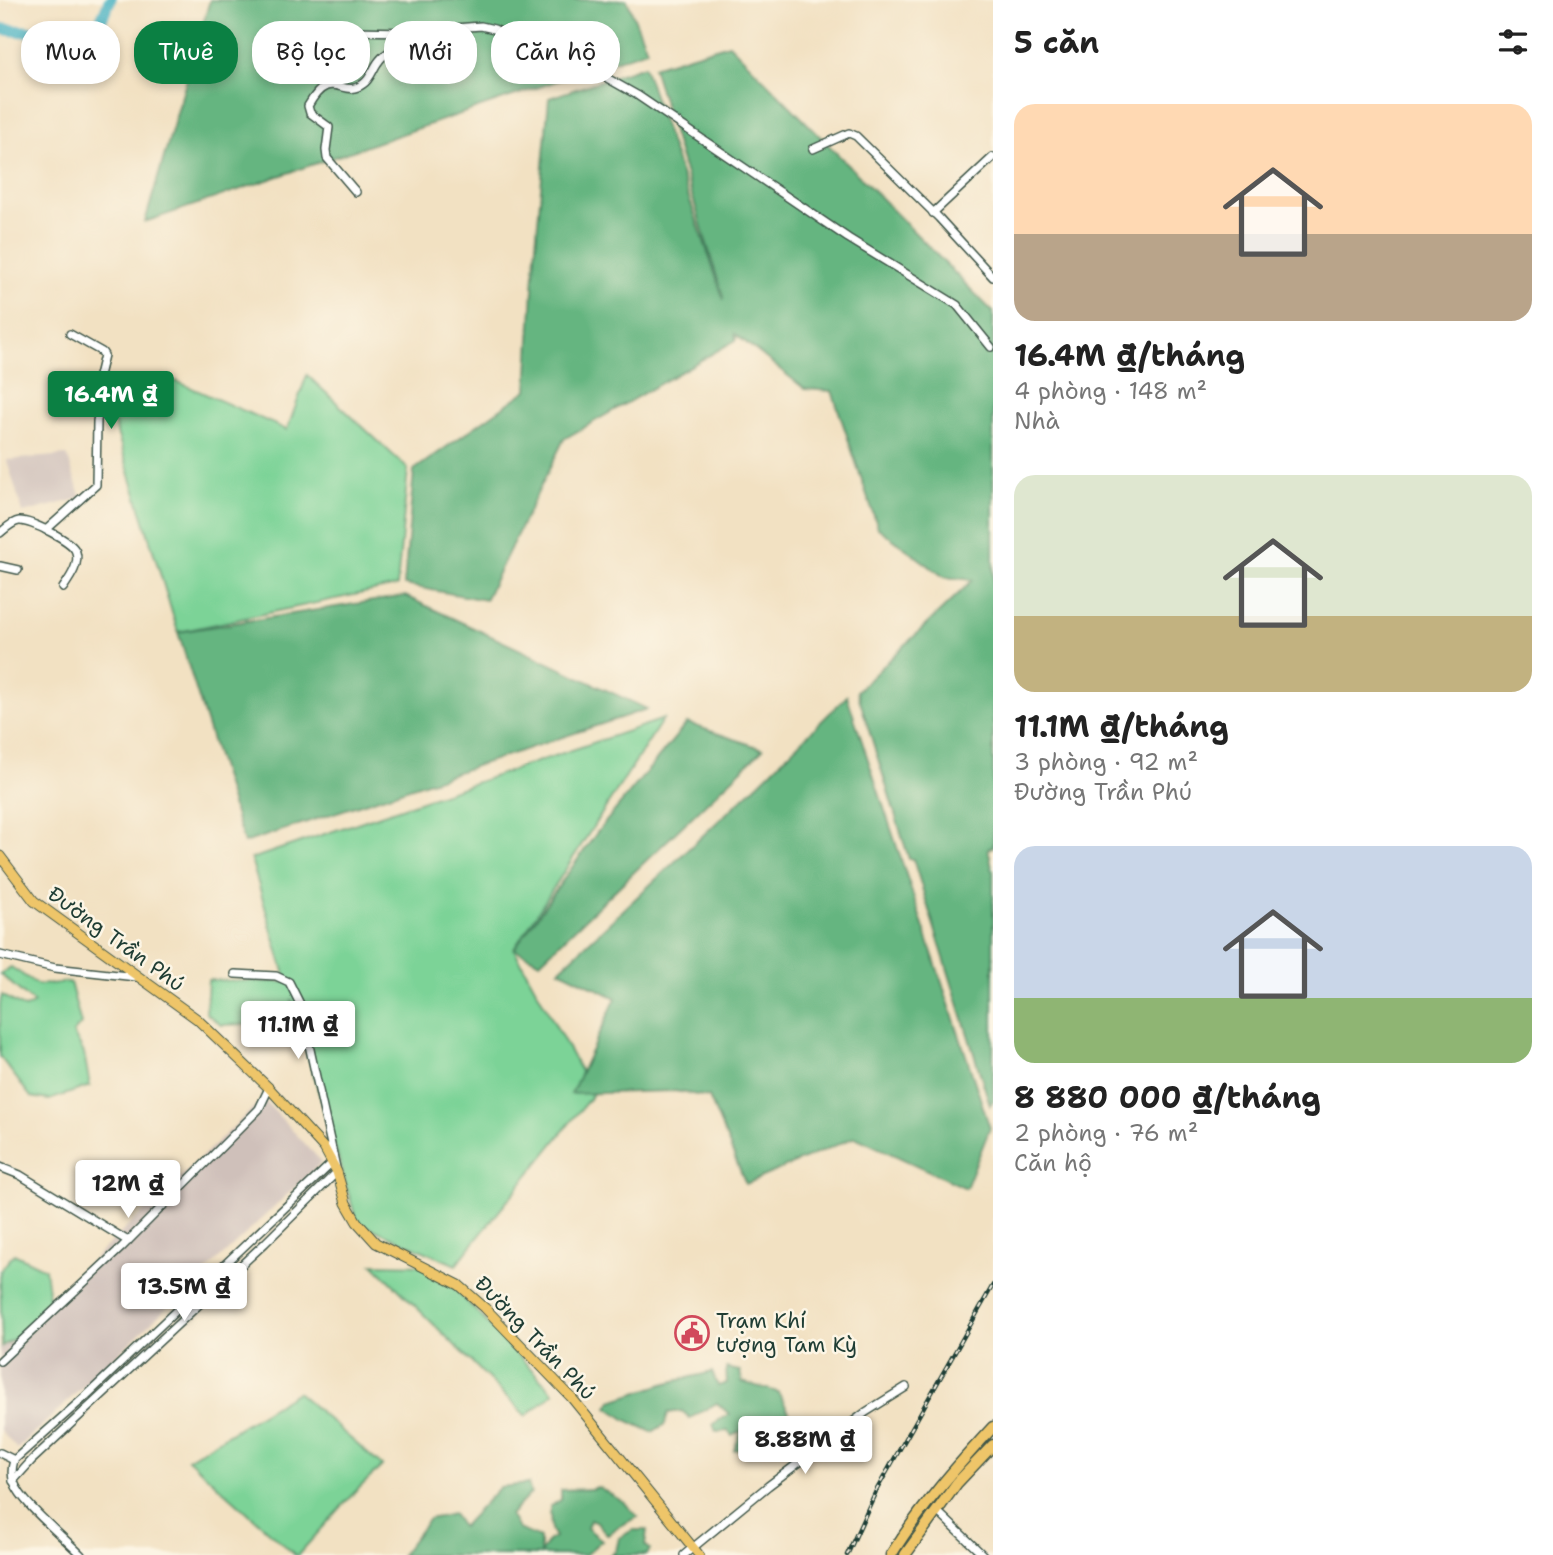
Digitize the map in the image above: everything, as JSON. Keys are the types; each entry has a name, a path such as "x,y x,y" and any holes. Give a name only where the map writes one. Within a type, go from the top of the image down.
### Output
{"highway":[{"path":"891,1555 918,1515 957,1466 993,1427"},
{"path":"905,1555 957,1483 993,1445"}],"main road":[{"name":"Đường Trần Phú","path":"0,856 34,901 197,1019 269,1088 324,1148 335,1167 346,1203 367,1234 376,1243 459,1285 485,1308 571,1397 696,1551"}],"street":[{"path":"477,28 489,27 532,47 566,55 636,95 848,238 957,305 991,347"},
{"path":"356,192 327,158 329,127 310,113 308,106 322,87 334,84 351,88 365,83 384,56"},
{"path":"813,149 852,133 993,277"},
{"path":"933,213 993,157"},
{"path":"46,530 94,489 98,478 97,421 101,397 96,388 104,355 70,334"},
{"path":"0,533 19,521 46,530 71,545 76,552 75,565 63,588"},
{"path":"0,566 18,570"},
{"path":"0,955 55,968 136,976"},
{"path":"234,974 276,976 289,982 299,1004 335,1167"},
{"path":"0,1362 128,1241 259,1109 269,1088"},
{"path":"0,1167 20,1175 128,1241"},
{"path":"81,1555 23,1497 13,1481 14,1460 335,1167"},
{"path":"13,1481 32,1460 265,1243 335,1167"},
{"path":"684,1555 696,1551 768,1486 866,1412 906,1387"},
{"path":"0,1453 14,1460"},
{"path":"937,1511 983,1555"}],"shaded area":[{"path":"67,455 81,498 23,513 7,460"},
{"path":"263,1099 322,1162 17,1449 0,1430 0,1347"}],"green space":[{"path":"210,0 627,0 647,50 620,59 620,21 491,21 491,84 548,84 145,222 185,84 238,84 238,21 204,21"},
{"path":"729,44 993,312 993,847 988,848 993,872 993,1100 990,1105 857,691 973,580 944,577 878,528 832,391 805,389 735,334 736,340 564,439 485,600 404,585 414,470 527,390 549,98 591,84 620,84 620,74 644,66 724,300 653,67"},
{"path":"307,375 408,469 397,586 178,632 111,413 176,381 287,430"},
{"path":"405,596 647,709 244,843 178,632"},
{"path":"847,696 990,1128 966,1188 855,1137 746,1184 709,1097 674,1091 571,1094 616,998 559,970 760,782"},
{"path":"663,719 514,949 593,1094 456,1265 357,1222 292,1001 286,1023 221,1025 206,1013 208,980 287,982 251,859"},
{"path":"687,723 763,749 540,962 514,949 598,831"},
{"path":"11,967 38,985 70,982 81,1024 73,1033 84,1053 90,1086 49,1100 31,1097 0,1057 2,995 25,1008 34,1003 0,974"},
{"path":"14,1254 45,1269 49,1299 31,1329 2,1346 0,1271"},
{"path":"373,1264 432,1265 554,1393 526,1416"},
{"path":"726,1368 740,1371 742,1382 778,1392 789,1412 786,1430 765,1445 734,1450 742,1430 732,1436 728,1431 716,1432 713,1424 729,1414 717,1403 690,1418 682,1411 668,1413 665,1424 652,1432 626,1420 608,1407 611,1401 712,1372 718,1386 727,1383"},
{"path":"297,1392 382,1466 298,1555 295,1555 188,1459"},
{"path":"528,1484 531,1493 510,1515 518,1529 540,1538 540,1554 548,1541 555,1537 551,1530 550,1506 561,1500 561,1490 598,1487 625,1503 638,1517 608,1535 597,1523 590,1520 587,1528 602,1540 585,1555 401,1555 429,1519 453,1514 462,1527 500,1487"},
{"path":"633,1530 647,1530 645,1545 650,1549 647,1555 610,1555 616,1551 619,1538"}],"waterway":[{"path":"0,29 69,36 97,29 110,0"}],"railway":[{"path":"847,1555 876,1491 993,1285"}],"place":[{"name":"Trạm Khí tượng Tam Kỳ","path":"692,1333"}]}
